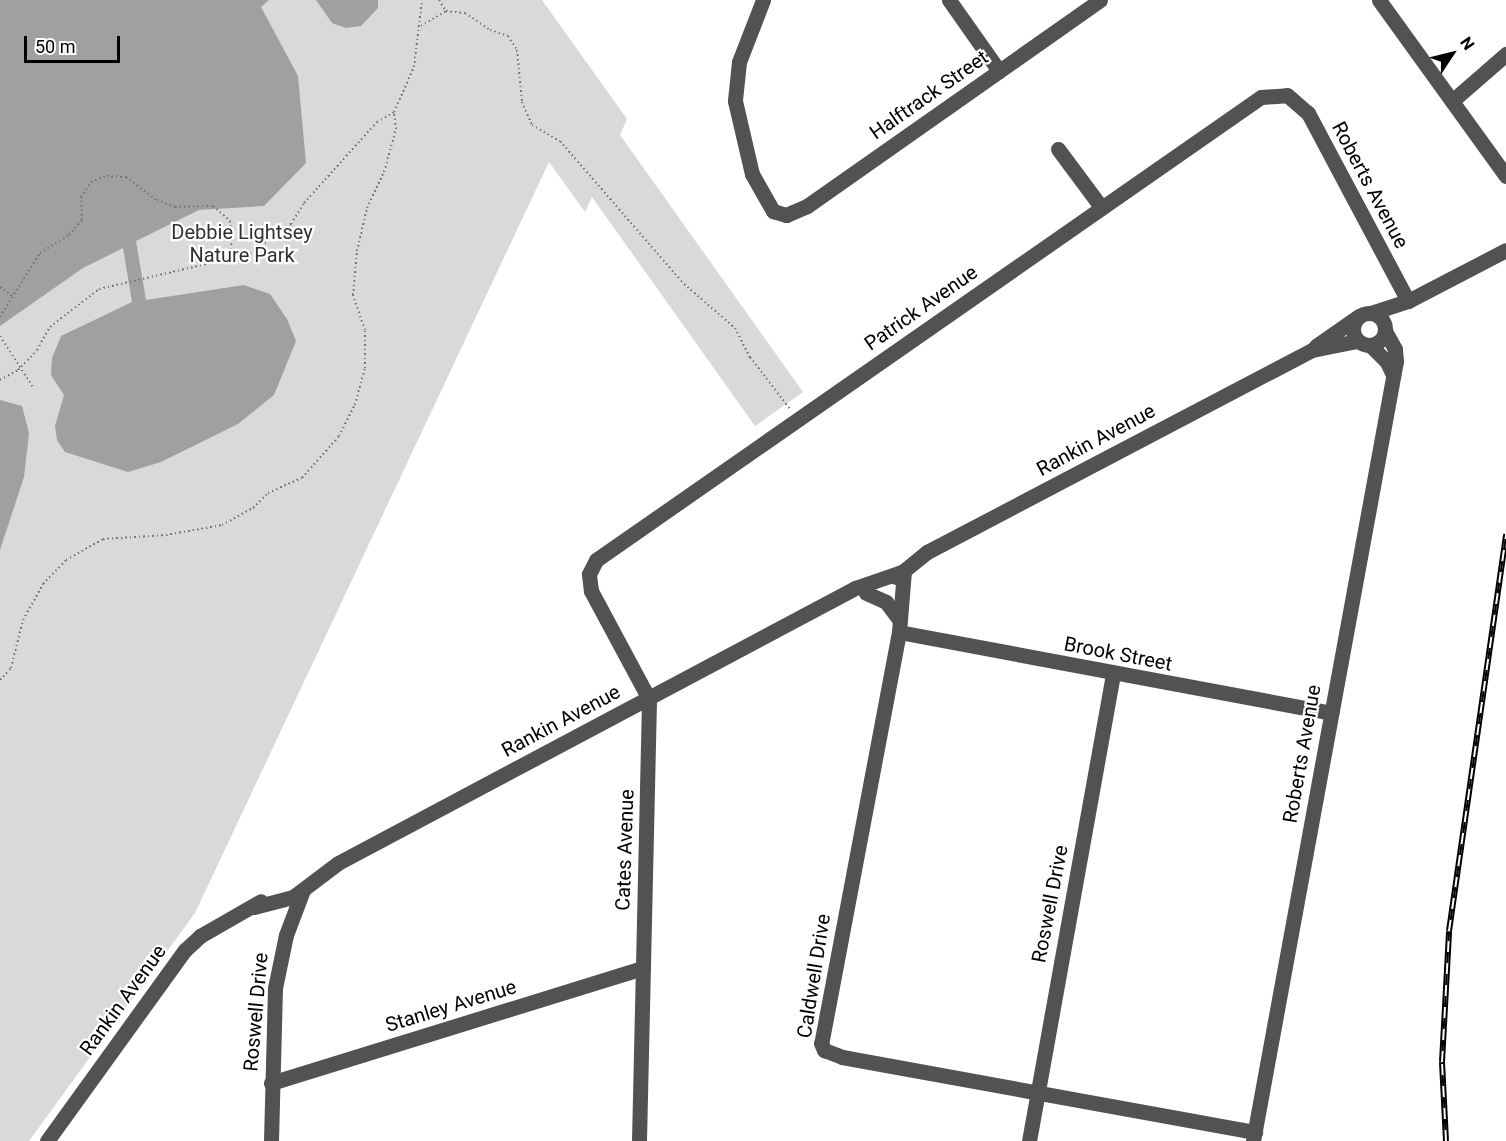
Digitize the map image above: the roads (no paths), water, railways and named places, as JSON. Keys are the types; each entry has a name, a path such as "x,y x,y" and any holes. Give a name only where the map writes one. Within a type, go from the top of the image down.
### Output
{"street":[{"name":"Halftrack Street","path":"763,0 739,62 735,100 752,174 778,214 786,216 807,206 1100,0"},
{"path":"949,0 999,71"},
{"path":"1379,0 1506,176"},
{"path":"1452,101 1506,54"},
{"name":"Patrick Avenue","path":"590,574 596,560 612,547 799,420 1247,105 1261,97 1287,95"},
{"name":"Roberts Avenue","path":"1287,95 1308,112 1408,301"},
{"path":"1058,149 1101,207"},
{"name":"Rankin Avenue","path":"844,596 866,593 885,585 927,552 1312,350 1365,314 1408,301 1506,250"},
{"name":"Rankin Avenue","path":"1385,329 1408,301"},
{"path":"1364,343 1382,339 1385,329 1382,319 1365,314 1352,331 1364,343 1387,362 1393,375"},
{"name":"Roberts Avenue","path":"1254,1137 1393,375 1395,349 1385,329"},
{"name":"Rankin Avenue","path":"1312,350 1364,343"},
{"name":"Rankin Avenue","path":"47,1141 185,950 200,936 254,907 292,897 338,863 844,596 855,588 903,571"},
{"name":"Caldwell Drive","path":"903,571 898,625 821,1043 824,1050 842,1057 1036,1092 1254,1137"},
{"name":"Cates Avenue","path":"590,574 591,591 649,699 639,1141"},
{"path":"866,593 886,602 898,625"},
{"name":"Brook Street","path":"898,625 1113,675 1331,714"},
{"name":"Roswell Drive","path":"1029,1141 1036,1092 1113,675"},
{"name":"Roswell Drive","path":"271,1141 271,1083 279,958 303,890"},
{"name":"Stanley Avenue","path":"271,1083 643,968"}],"railway":[{"path":"1446,1141 1442,1062 1449,931 1506,534"}],"park label":[{"name":"Debbie Lightsey Nature Park","path":"242,244"}]}
